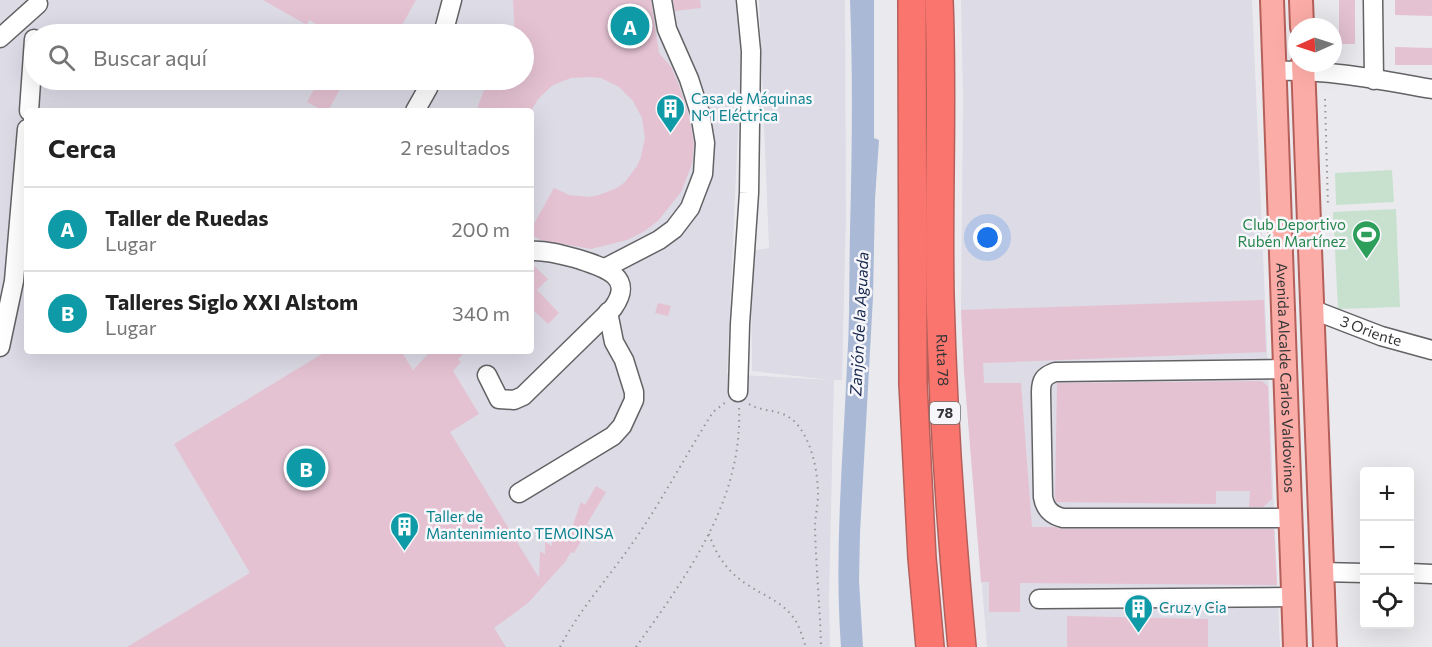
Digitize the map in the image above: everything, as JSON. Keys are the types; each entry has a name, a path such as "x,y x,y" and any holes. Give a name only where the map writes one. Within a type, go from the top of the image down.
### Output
{"highway":[{"name":"Ruta 78","path":"912,0 913,384 922,558 930,647"},
{"name":"Ruta 78","path":"939,0 939,179 943,371 951,518 962,647"}],"main road":[{"name":"Avenida Alcalde Carlos Valdovinos","path":"1272,0 1295,647"},
{"path":"1301,0 1302,18"},
{"name":"Avenida Alcalde Carlos Valdovinos","path":"1303,72 1325,647"},
{"path":"1291,525 1306,559 1321,572"}],"street":[{"path":"446,24 452,0"},
{"path":"605,268 674,230 690,208 702,174 705,143 700,113 689,79 668,29 662,0"},
{"path":"738,392 749,193 752,51 746,0"},
{"path":"1373,0 1374,80"},
{"path":"36,24 38,2"},
{"path":"0,38 38,2"},
{"path":"1275,71 1288,69"},
{"path":"1333,72 1432,89"},
{"path":"28,108 30,90"},
{"path":"417,108 427,90"},
{"path":"0,347 14,281 24,164"},
{"path":"487,375 499,399 519,398 584,337 618,300 619,280 612,271 556,254 534,251"},
{"name":"3 Oriente","path":"1311,309 1381,336 1432,350"},
{"path":"519,493 613,436 622,426 634,400 634,392 624,360 614,342 608,312"},
{"path":"584,337 614,342"},
{"path":"1286,369 1055,372 1048,374 1041,383 1043,496 1047,509 1055,516 1063,518 1291,525"},
{"path":"1321,572 1360,573"},
{"path":"1414,573 1432,574"},
{"path":"1039,599 1293,597"}],"path":[{"path":"636,647 679,584 709,534 722,507 732,474 738,433 738,392"},
{"path":"560,647 582,610 641,531 713,412 738,392"},
{"path":"738,392 747,403 778,411 793,420 802,432 810,450 817,479 818,495 815,524 821,647"},
{"path":"709,534 717,553 729,570 746,585 776,600 793,617 799,625 806,647"}],"shaded area":[{"path":"0,0 739,0 742,42 727,374 831,380 752,371 751,251 769,248 759,0 845,0 846,216 842,380 834,380 830,647 0,647"},
{"path":"961,0 1252,0 1280,647 987,647 961,310 963,98"}],"green space":[{"path":"1392,170 1394,202 1336,205 1335,173"},
{"name":"Club Deportivo Rubén Martínez","path":"1396,209 1400,307 1338,309 1333,212"}],"water":[{"name":"Zanjón de la Aguada","path":"850,0 874,0 874,138 879,140 860,533 859,581 863,647 841,647 838,576 849,315 852,116"}],"building":[{"path":"263,0 416,0 403,24 316,24 309,20 305,24"},
{"name":"Casa de Máquinas N°1 Eléctrica","path":"513,0 651,0 659,53 671,67 678,83 689,116 694,144 692,164 681,192 658,221 643,232 627,240 591,249 541,240 534,236 534,224 554,188 569,195 589,197 617,188 625,182 637,166 645,138 642,118 633,101 619,87 601,78 571,78 553,85 538,99 533,108 477,108 484,90 534,90 534,24 514,24"},
{"path":"673,0 700,0 701,8 675,11"},
{"path":"1339,0 1355,0 1355,44 1342,44 1342,18 1339,18"},
{"path":"1395,0 1432,0 1432,16 1395,15"},
{"path":"1395,47 1432,48 1432,65 1395,65"},
{"path":"314,90 340,90 330,108 318,108 307,102"},
{"path":"534,266 548,279 537,290 559,313 548,324 534,311"},
{"path":"1264,300 1266,352 983,363 984,383 1021,383 1032,527 1274,529 1277,585 1020,583 1020,612 989,612 989,582 981,582 961,310"},
{"path":"658,303 671,306 668,316 655,313"},
{"path":"322,354 403,354 413,370 428,354 463,354 458,359 461,362 453,371 479,414 450,432 539,578 540,551 545,554 545,542 552,546 551,529 568,539 581,502 585,505 596,486 606,492 587,524 590,526 574,553 571,552 565,562 528,603 494,628 506,647 127,647 250,573 174,444"},
{"path":"1262,381 1268,386 1272,499 1263,507 1249,507 1250,491 1216,491 1216,504 1056,502 1057,383"},
{"name":"Cruz y Cia","path":"1067,616 1208,619 1208,647 1067,647"}],"place":[{"name":"Taller de Ruedas","path":"630,26"},
{"name":"Casa de Máquinas N°1 Eléctrica","path":"670,134"},
{"name":"Club Deportivo Rubén Martínez","path":"1367,260"},
{"name":"Talleres Siglo XXI Alstom","path":"306,468"},
{"name":"Taller de Mantenimiento TEMOINSA","path":"405,552"},
{"name":"Cruz y Cia","path":"1138,634"}]}
